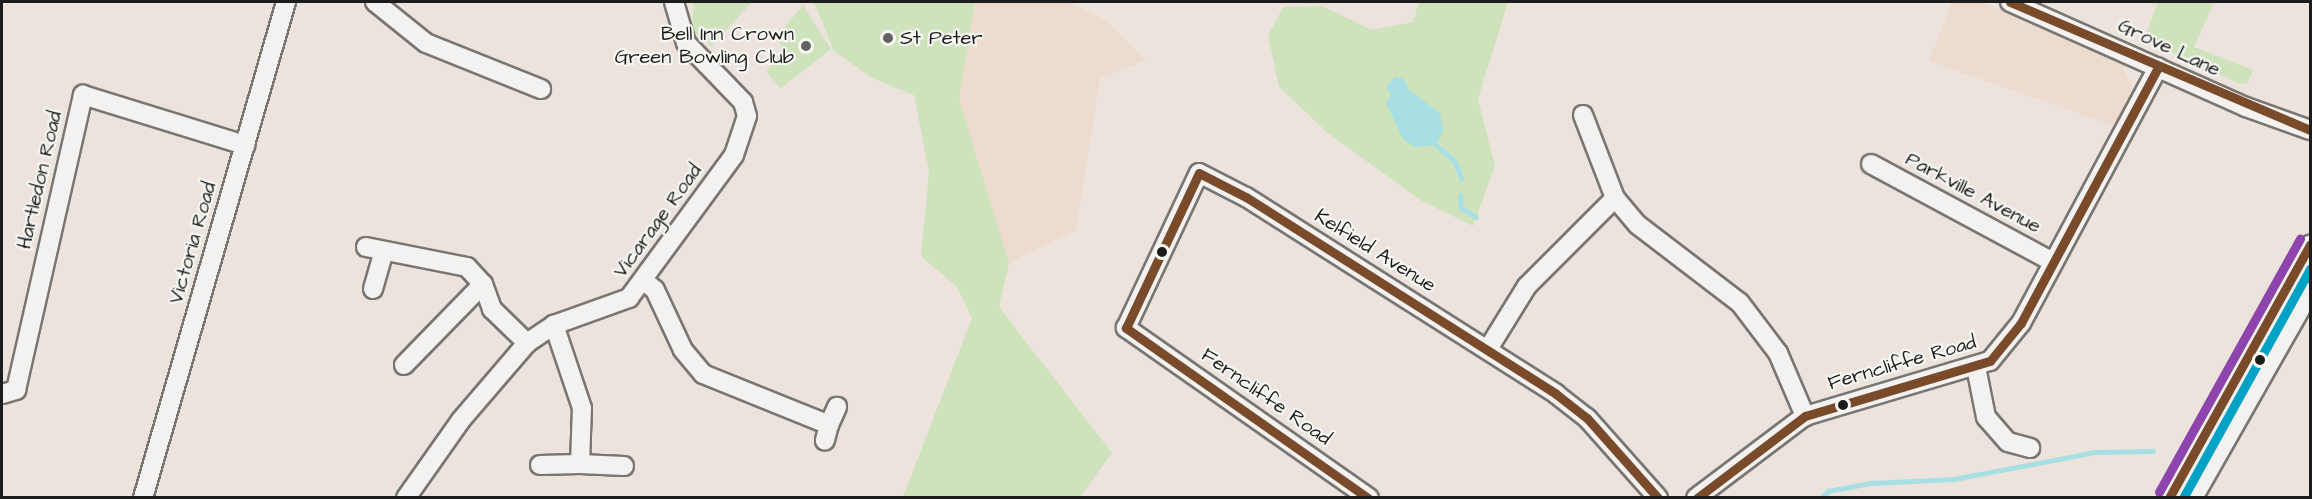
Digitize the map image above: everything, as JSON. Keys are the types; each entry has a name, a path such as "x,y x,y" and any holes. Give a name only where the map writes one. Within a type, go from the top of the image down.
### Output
{"street":[{"name":"Victoria Road","path":"143,498 286,2"},
{"path":"375,2 426,43 507,82 541,89"},
{"name":"Vicarage Road","path":"406,498 461,420 527,343 554,325 605,311 629,298 644,281 734,154 747,116 731,86 686,43 674,2"},
{"name":"Grove Lane","path":"2010,2 2282,123 2310,130"},
{"name":"Ferncliffe Road","path":"1696,498 1805,416 1990,361 2021,323 2158,67"},
{"name":"Hartledon Road","path":"2,394 15,390 83,95 245,145"},
{"path":"1583,115 1615,198 1638,225 1740,303 1778,353 1805,416"},
{"name":"Parkville Avenue","path":"1871,164 2053,262"},
{"name":"Kelfield Avenue","path":"1135,337 1126,328 1198,172 1488,349 1587,418 1659,498"},
{"path":"1488,349 1527,286 1615,198"},
{"path":"2169,498 2310,245"},
{"path":"373,288 374,250 467,267 483,284 492,309 527,343"},
{"path":"644,281 655,290 683,350 703,374 827,432 837,407"},
{"path":"404,365 483,284"},
{"path":"2193,498 2310,292"},
{"path":"554,325 582,408 580,464"},
{"name":"Ferncliffe Road","path":"1135,337 1369,498"},
{"path":"1976,367 1986,417 2017,451"},
{"path":"540,465 624,466"}],"shaded area":[{"path":"975,2 1068,2 1105,20 1146,60 1100,78 1076,230 1009,263 959,99"},
{"path":"1952,2 1982,2 2121,63 2133,91 2115,126 1929,61"}],"green space":[{"path":"693,2 752,2 711,47 693,31"},
{"path":"814,2 975,2 959,99 1009,263 999,307 1112,453 1080,497 903,497 972,318 957,287 921,256 929,172 914,95 872,78 834,51"},
{"path":"1419,2 1508,2 1478,99 1495,166 1473,226 1420,200 1328,133 1279,87 1268,36 1283,7 1322,6 1372,30 1413,22"},
{"path":"2158,2 2214,2 2194,47 2253,70 2248,83 2240,84 2144,40"},
{"name":"Bell Inn Crown Green Bowling Club","path":"803,5 831,49 781,88 766,72 782,49 777,37"}],"water":[{"path":"1395,77 1404,79 1409,90 1440,113 1443,131 1436,145 1415,147 1403,139 1386,103 1391,95 1386,87"}],"waterway":[{"path":"1436,145 1455,161 1462,179"},
{"path":"1461,195 1461,207 1476,217"},
{"path":"1821,498 1828,491 1871,483 1954,479 2095,452 2153,451"}],"transit line":[{"path":"2010,2 2310,130"},
{"path":"1697,498 1805,416 1990,361 2021,323 2158,67"},
{"path":"1368,498 1126,328 1199,173 1246,197 1556,394 1587,418 1658,498"},
{"path":"2159,492 2300,239"},
{"path":"2169,498 2310,245"},
{"path":"2183,498 2310,269"}],"place":[{"name":"St Peter","path":"888,38"},
{"name":"Bell Inn Crown Green Bowling Club","path":"806,46"}]}
